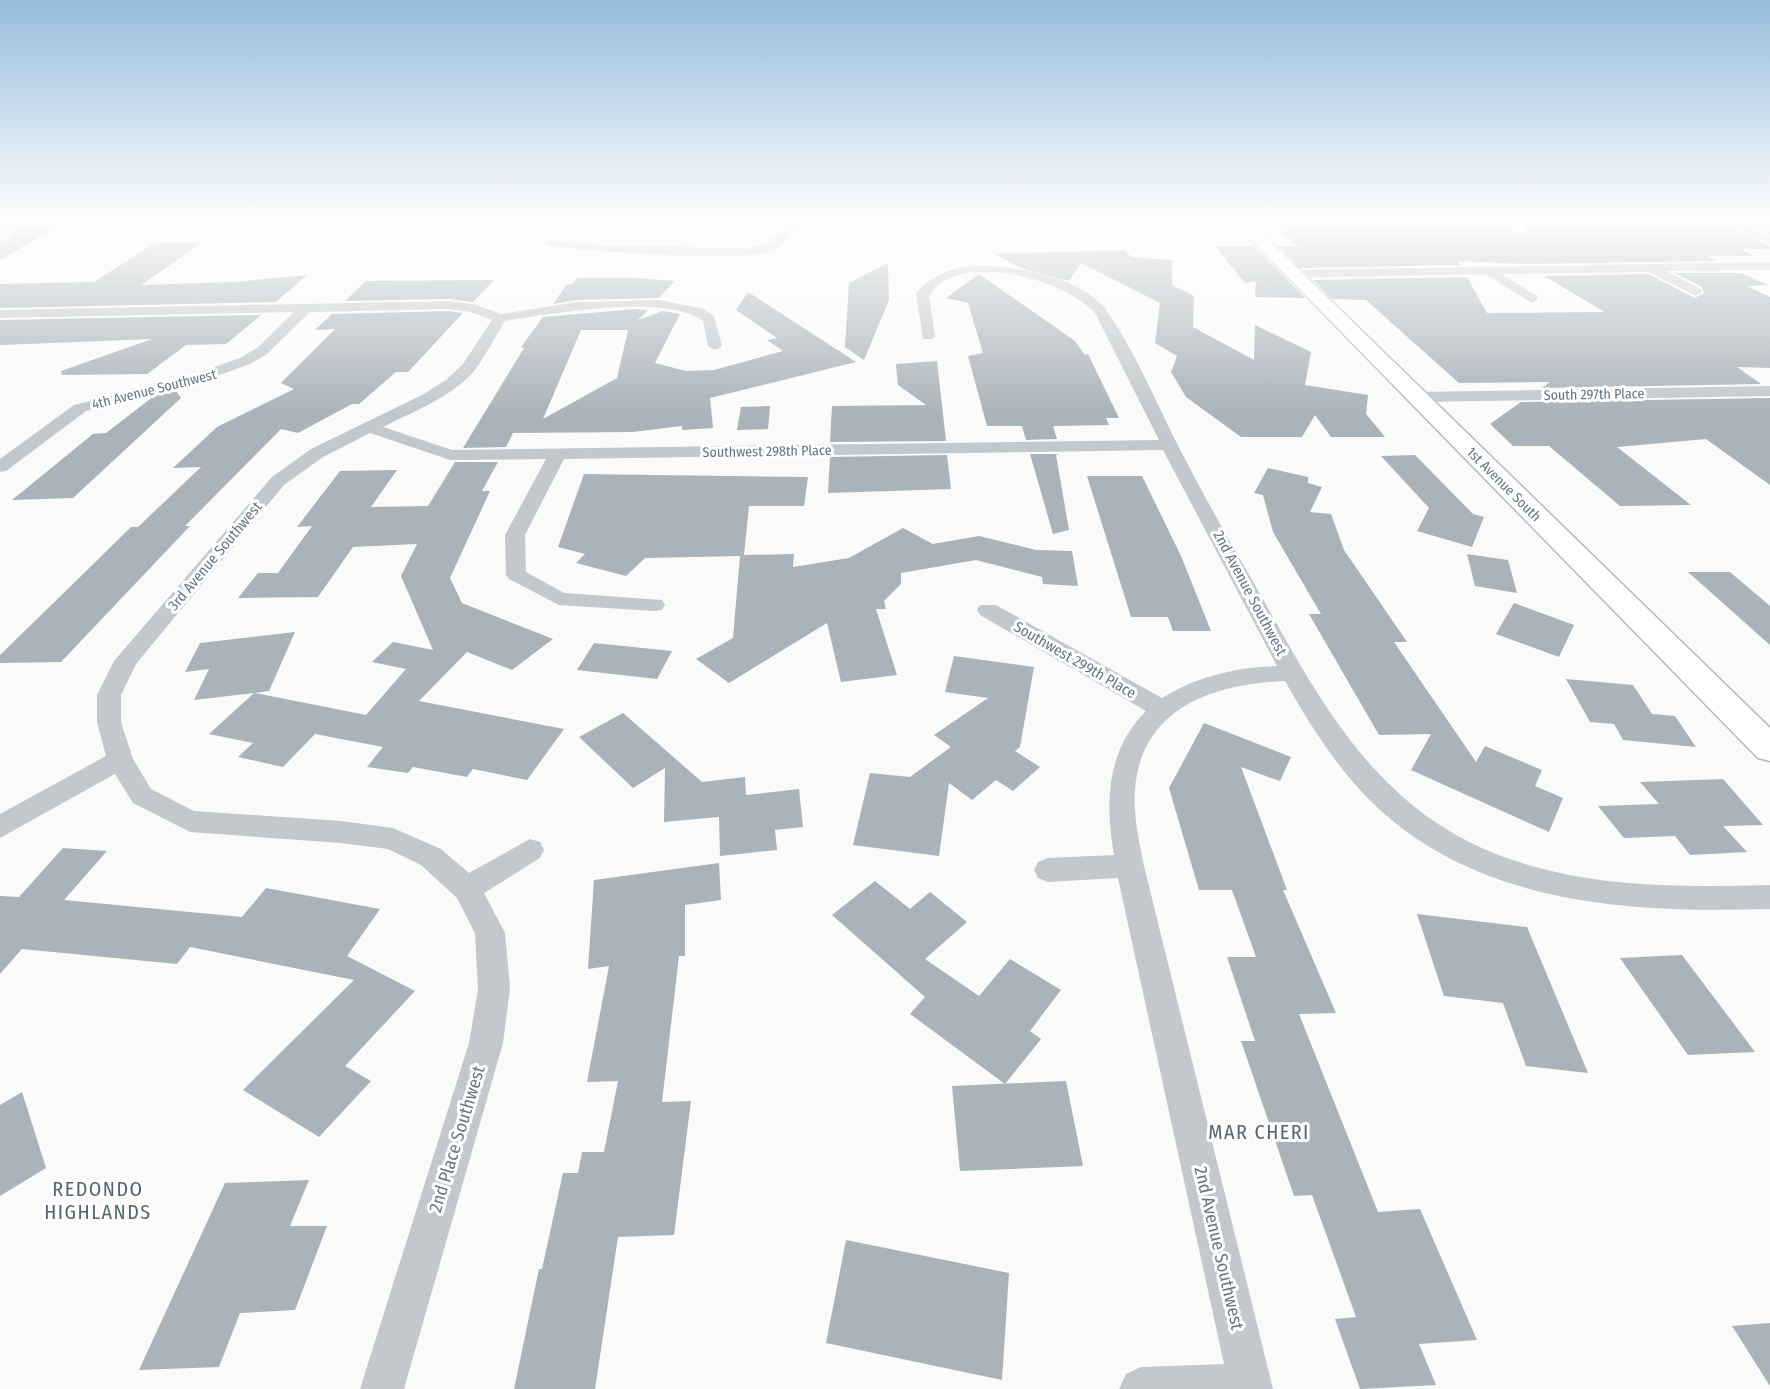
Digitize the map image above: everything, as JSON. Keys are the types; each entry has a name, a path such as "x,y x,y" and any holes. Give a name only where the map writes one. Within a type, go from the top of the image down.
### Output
{"street":[{"name":"2nd Avenue Southwest","path":"928,284 922,301 928,336"},
{"name":"2nd Avenue Southwest","path":"1054,284 1081,293 1106,319 1169,445 1293,673 1227,678 1183,693 1162,709 1139,737 1128,758 1122,780 1121,809 1130,866 1251,1386 1140,1389"},
{"path":"1065,287 1073,284"},
{"name":"1st Avenue South","path":"1303,284 1770,749"},
{"path":"1508,284 1532,299"},
{"path":"1680,284 1696,292"},
{"path":"0,314 449,305 473,308 500,318 577,306 660,304 699,312 709,319 715,346"},
{"name":"4th Avenue Southwest","path":"0,467 80,408 189,381 220,372 245,361 262,351 304,309"},
{"name":"3rd Avenue Southwest","path":"120,760 109,722 110,695 126,661 278,481 307,459 428,398 451,383 470,367 500,318"},
{"name":"South 297th Place","path":"1417,398 1770,391"},
{"name":"Southwest 298th Place","path":"370,428 450,455 1169,445"},
{"path":"557,455 515,535 516,575 559,599 654,605"},
{"name":"Southwest 299th Place","path":"988,610 1162,709"},
{"path":"1293,673 1325,725 1367,782 1418,825 1461,851 1523,876 1605,894 1670,899 1770,897"},
{"path":"0,827 60,791 120,760"},
{"name":"2nd Place Southwest","path":"120,760 142,796 190,821 340,832 393,839 431,857 467,890 490,933 494,989 486,1043 382,1389"},
{"path":"467,890 530,850"},
{"path":"1048,870 1130,866"}],"building":[{"path":"0,284 297,284 276,302 0,308"},
{"path":"363,284 490,284 473,302 449,299 345,301"},
{"path":"567,284 672,284 659,298 577,300 553,304"},
{"path":"849,284 889,284 889,300 864,360 845,347"},
{"path":"965,284 993,284 1075,341 1085,355 1088,354 1119,418 1106,418 1109,425 1053,426 1057,439 1026,440 1022,426 987,426 968,356 983,353 968,303 946,298"},
{"path":"1122,284 1172,284 1194,296 1193,327 1254,360 1255,325 1311,352 1305,385 1368,395 1366,414 1385,437 1331,437 1315,415 1302,437 1241,437 1186,397 1171,372 1177,356 1155,343 1160,303"},
{"path":"1256,284 1291,284 1305,298 1255,297"},
{"path":"1317,284 1471,284 1487,313 1605,312 1557,284 1667,284 1695,298 1704,293 1702,287 1696,284 1768,285 1747,286 1770,297 1770,368 1737,367 1761,384 1542,388 1550,382 1459,383 1366,300 1332,299"},
{"path":"748,292 856,362 710,398 713,428 682,430 682,426 633,432 513,433 506,447 463,448 524,348 521,347 543,317 635,309 648,310 638,320 663,311 680,314 655,363 686,371 714,370 783,351 767,340 777,338 736,310","holes":["581,330 628,330 617,378 543,419"]},
{"path":"449,311 463,313 408,372 396,372 359,404 352,404 298,433 281,429 185,526 190,526 61,662 0,663 0,655 131,527 138,527 201,467 173,468 217,427 294,389 281,383 335,329 315,330 332,314"},
{"path":"261,315 226,344 186,345 147,374 62,375 61,371 152,339 0,345 0,320"},
{"path":"937,361 946,441 830,442 832,406 926,405 898,385 896,364"},
{"path":"176,391 181,398 73,498 12,500 93,434 106,433 154,396"},
{"path":"1770,398 1770,485 1706,439 1617,447 1691,505 1620,506 1549,446 1513,446 1490,424 1521,402"},
{"path":"770,406 768,429 737,430 741,407"},
{"path":"1030,454 1059,454 1056,455 1069,530 1053,534"},
{"path":"947,455 951,489 828,493 830,457"},
{"path":"1415,455 1473,514 1484,517 1472,547 1417,531 1429,508 1381,456"},
{"path":"455,462 498,462 482,491 490,491 450,578 462,603 553,639 512,670 467,652 419,701 564,729 527,780 473,769 467,777 413,767 408,773 367,767 383,747 315,734 283,767 238,757 253,743 209,734 254,693 194,700 209,669 185,672 200,643 295,632 269,691 255,693 366,715 406,669 372,662 393,642 433,650 401,576 417,544 353,547 318,597 238,598 258,573 278,573 312,526 297,527 340,471 397,470 371,507 428,506"},
{"path":"1268,468 1308,477 1308,483 1322,487 1310,512 1331,514 1344,550 1407,642 1394,642 1476,762 1485,746 1542,770 1535,786 1563,798 1549,832 1411,770 1431,734 1379,735 1309,614 1321,614 1273,532 1263,495 1254,493"},
{"path":"584,474 808,477 804,506 749,506 744,555 794,554 793,567 849,558 903,528 933,544 979,536 1036,550 1072,551 1078,586 1043,584 1042,577 976,560 901,573 901,584 884,601 886,609 876,609 897,675 841,682 827,623 729,683 696,659 733,638 740,556 645,558 626,576 576,563 585,554 558,547"},
{"path":"1087,476 1142,476 1181,556 1211,631 1173,631 1168,617 1131,617"},
{"path":"1467,554 1508,560 1517,593 1475,586"},
{"path":"1688,572 1730,572 1770,606 1770,645"},
{"path":"1514,603 1574,625 1559,657 1496,634"},
{"path":"594,643 672,651 657,679 577,670"},
{"path":"954,656 1034,667 1020,747 1015,751 1040,767 1013,791 996,780 972,800 949,783 939,856 853,845 870,773 910,777 951,747 934,735 988,698 945,692"},
{"path":"1566,679 1633,685 1652,714 1675,716 1696,747 1623,740 1614,724 1590,722"},
{"path":"623,713 702,782 745,777 746,795 799,789 803,827 775,830 777,850 720,856 719,817 664,822 665,768 633,788 579,737"},
{"path":"1204,723 1291,757 1280,781 1241,767 1287,890 1283,890 1336,1013 1299,1014 1378,1212 1420,1209 1477,1340 1419,1344 1436,1385 1360,1389 1335,1319 1356,1317 1312,1195 1294,1196 1241,1041 1255,1041 1227,957 1256,957 1232,890 1199,890 1169,788"},
{"path":"1723,779 1763,825 1723,826 1747,852 1690,855 1675,836 1624,838 1598,806 1659,804 1640,782"},
{"path":"63,848 107,851 64,900 242,917 266,888 380,909 347,956 415,991 345,1066 371,1081 319,1137 243,1090 354,980 190,947 177,964 22,949 0,974 0,896 19,897"},
{"path":"719,863 721,900 685,905 685,956 679,956 662,1102 691,1101 674,1235 618,1237 595,1389 514,1389 539,1269 542,1269 563,1173 578,1173 582,1152 604,1152 618,1081 587,1082 609,966 588,969 594,880"},
{"path":"875,881 910,909 930,892 967,922 925,959 979,996 1010,959 1061,990 1030,1031 1041,1039 1005,1084 910,1014 925,997 832,915"},
{"path":"1417,914 1527,927 1588,1073 1526,1066 1503,1003 1444,996"},
{"path":"1682,955 1755,1052 1688,1055 1620,958"},
{"path":"1066,1081 1083,1166 960,1171 952,1086"},
{"path":"22,1092 46,1168 0,1196 0,1105"},
{"path":"309,1180 290,1226 327,1226 295,1310 240,1313 219,1367 139,1370 225,1183"},
{"path":"846,1240 1009,1273 1002,1380 826,1343"},
{"path":"1770,1323 1770,1386 1732,1326"}],"district":[{"name":"MAR CHERI","path":"1259,1132"},
{"name":"REDONDO HIGHLANDS","path":"98,1200"}]}
